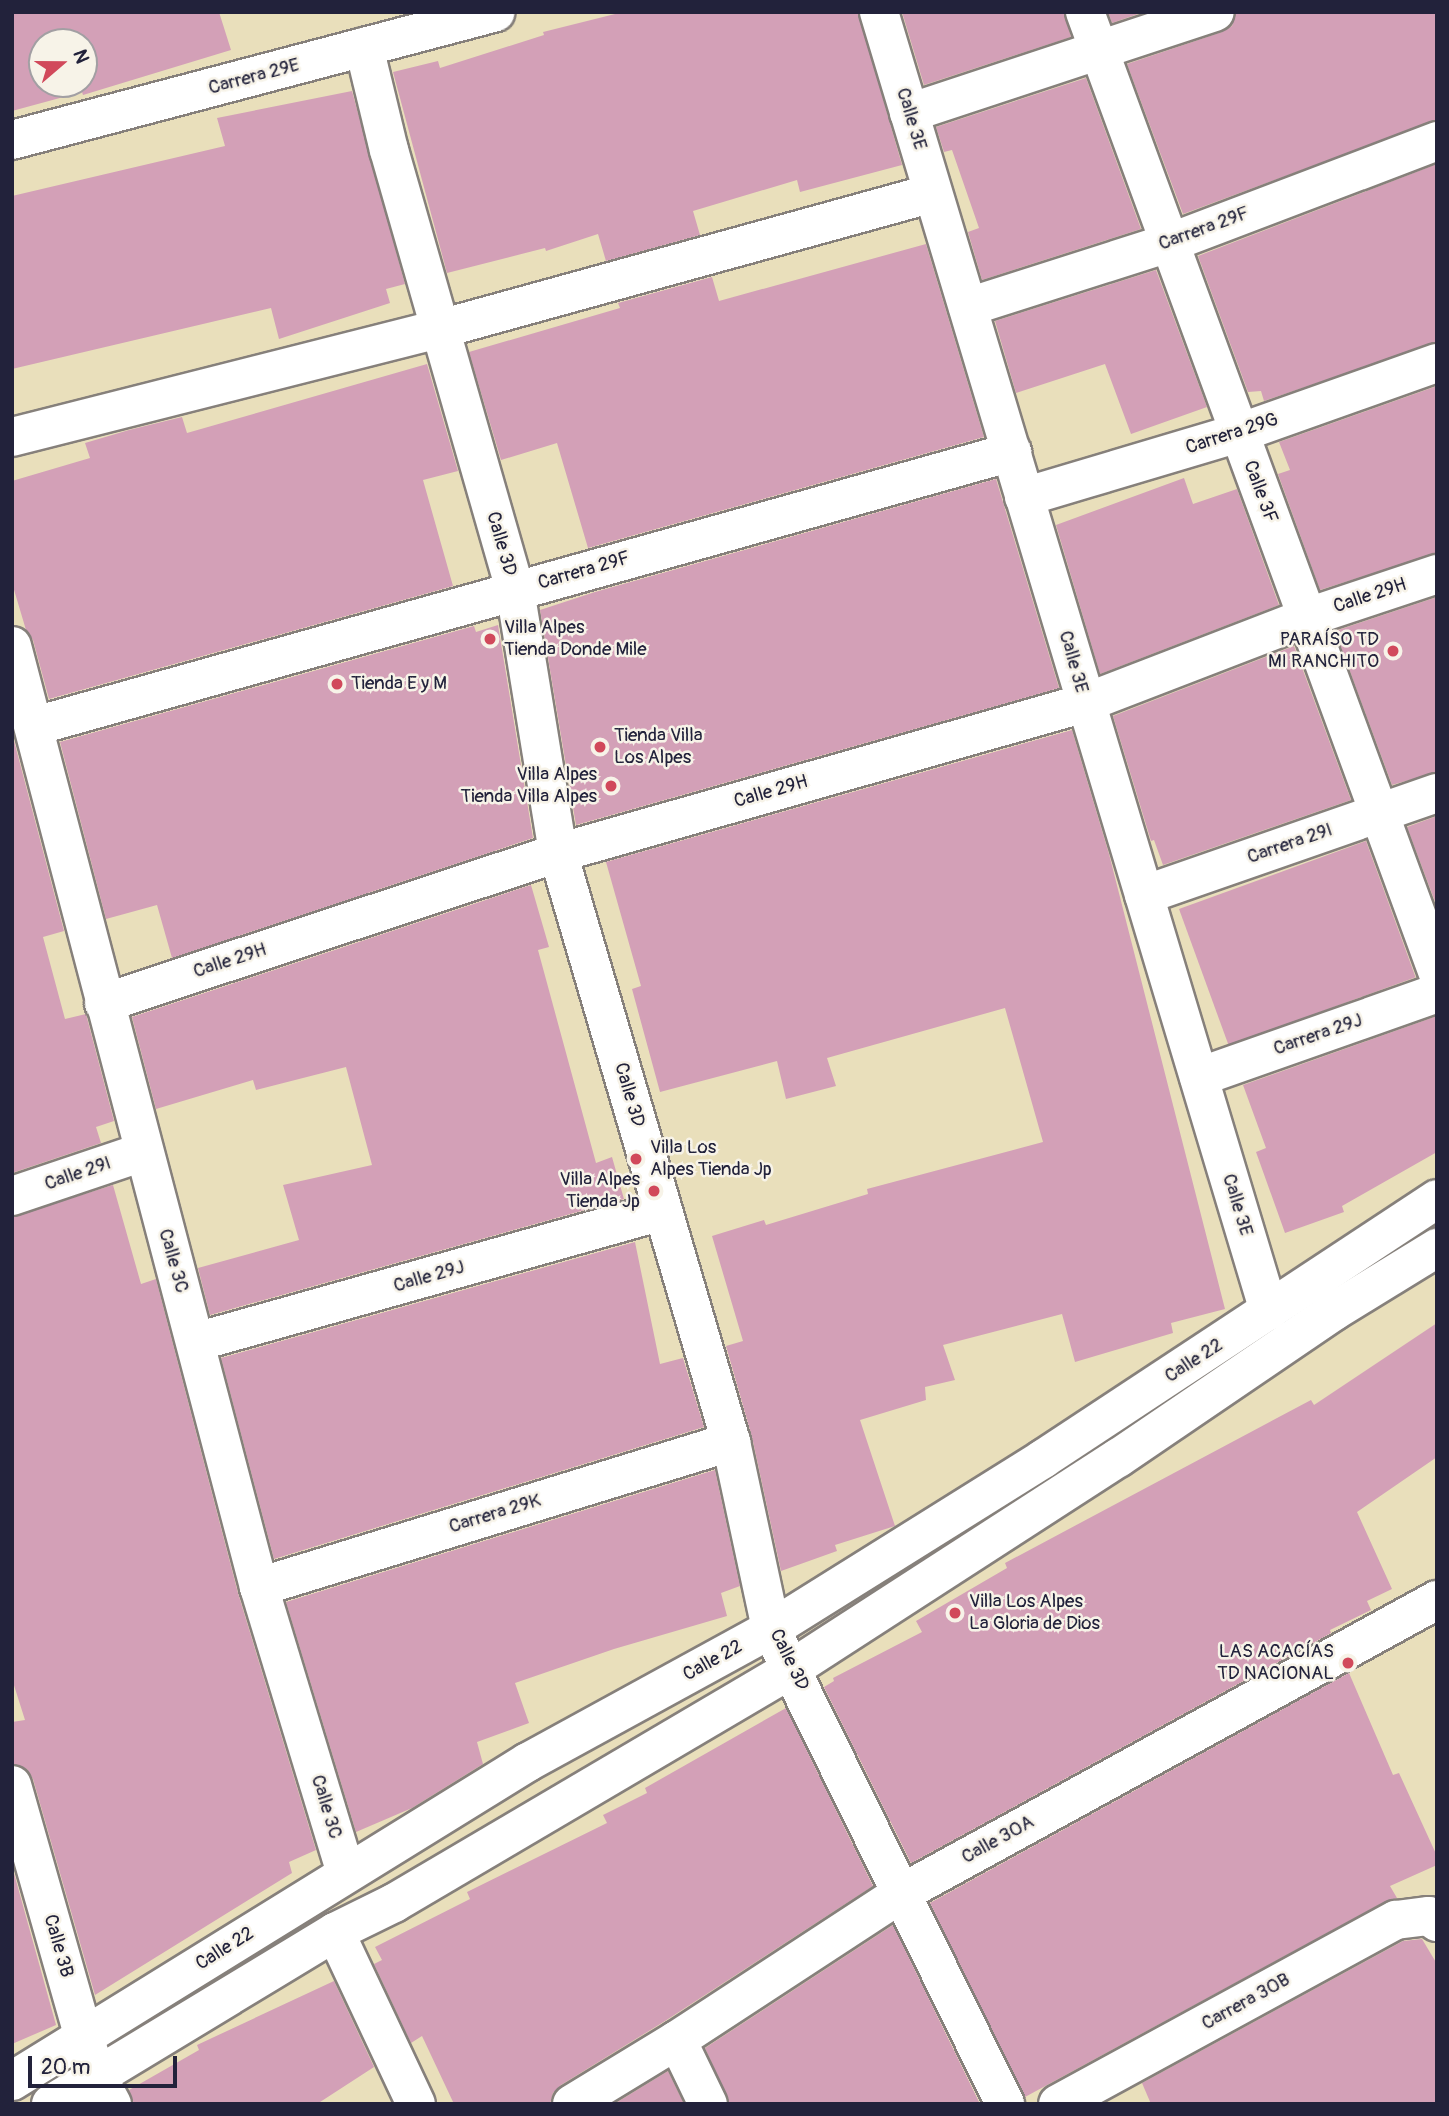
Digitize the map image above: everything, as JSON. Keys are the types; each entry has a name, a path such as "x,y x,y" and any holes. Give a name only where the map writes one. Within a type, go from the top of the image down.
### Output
{"street":[{"name":"Carrera 29E","path":"12,140 495,12"},
{"name":"Calle 3E","path":"879,12 1269,1311"},
{"name":"Calle 3F","path":"1085,12 1305,618 1437,971"},
{"path":"909,113 1100,52 1214,12"},
{"name":"Calle 3D","path":"365,47 388,150 515,590 558,853 731,1442 771,1629 793,1668 1005,2104"},
{"name":"Carrera 29F","path":"968,307 1169,243 1437,142"},
{"path":"12,437 440,328 933,193"},
{"name":"Carrera 29G","path":"1024,497 1239,433 1437,363"},
{"name":"Carrera 29F","path":"35,726 1012,452"},
{"name":"Calle 29H","path":"104,1003 558,853 1085,703 1305,618 1437,575"},
{"name":"Calle 3C","path":"12,646 259,1587 346,1873"},
{"name":"Carrera 29I","path":"1144,895 1437,793"},
{"name":"Carrera 29J","path":"1199,1077 1437,993"},
{"name":"Calle 29I","path":"12,1196 143,1152"},
{"name":"Calle 22","path":"12,2081 528,1762 771,1629 1031,1467 1437,1199"},
{"name":"Calle 29J","path":"196,1342 663,1211"},
{"name":"Calle 22","path":"51,2104 104,2090 335,1932 394,1903 793,1668 1118,1458 1334,1311 1437,1248"},
{"name":"Carrera 29K","path":"259,1587 731,1442"},
{"name":"Calle 30A","path":"572,2104 677,2040 902,1893 1437,1600"},
{"name":"Calle 3B","path":"12,1784 84,2037 104,2090"},
{"name":"Carrera 30B","path":"1058,2104 1396,1920 1429,1916 1437,1922"},
{"path":"335,1932 416,2104"},
{"path":"677,2040 708,2104"}],"building":[{"path":"12,12 219,12 231,50 98,90 98,28 28,28 28,98 60,98 12,111"},
{"path":"623,12 858,12 902,165 800,192 797,180 693,211 700,235 606,261 598,234 546,251 545,248 447,273 393,72 438,61 440,68 544,35 543,32"},
{"path":"902,12 1064,12 1071,37 924,85"},
{"path":"1108,12 1144,12 1112,23"},
{"path":"1236,12 1437,12 1437,120 1183,214 1127,64 1222,32 1232,26"},
{"path":"1086,78 1141,229 982,280 968,232 979,228 952,150 944,152 936,127"},
{"path":"352,91 405,284 386,289 390,303 279,339 271,308 12,369 12,196 225,146 217,118"},
{"path":"1437,164 1437,342 1264,401 1261,391 1248,392 1198,256"},
{"path":"926,244 984,437 588,548 557,443 501,460 469,352 620,308 618,303 712,277 719,301"},
{"path":"1156,270 1207,407 1131,434 1105,364 1016,393 995,321"},
{"path":"427,364 458,471 423,480 453,586 49,699 33,640 26,630 12,583 12,481 90,458 85,443 129,430 182,417 187,433"},
{"path":"1437,386 1437,553 1320,590 1278,474 1290,470 1279,442"},
{"path":"1184,478 1193,504 1237,489 1279,605 1100,674 1056,525"},
{"path":"996,479 1059,688 576,825 540,610 595,592"},
{"path":"1437,597 1437,772 1392,785 1335,631"},
{"path":"498,625 533,838 172,958 157,905 106,919 60,742 474,626 476,632"},
{"path":"1294,646 1351,800 1163,865 1154,840 1151,841 1113,716"},
{"path":"1072,730 1109,854 1225,1309 1171,1323 1173,1333 1075,1362 1062,1314 943,1345 955,1380 925,1387 926,1400 860,1420 895,1526 835,1545 837,1551 781,1571 752,1437 726,1346 743,1341 712,1236 764,1220 766,1225 868,1194 867,1189 1043,1142 1005,1008 827,1058 836,1086 786,1099 777,1061 660,1092 632,989 641,986 606,862"},
{"path":"12,733 64,931 43,937 65,1019 86,1014 114,1121 96,1127 101,1143 12,1173"},
{"path":"1437,816 1437,907 1407,827"},
{"path":"1366,841 1416,977 1229,1045 1179,909"},
{"path":"531,885 549,947 538,950 596,1163 612,1157 624,1199 210,1315 198,1268 299,1240 283,1185 372,1165 346,1067 256,1090 253,1080 156,1109 132,1017"},
{"path":"1437,1016 1437,1152 1342,1206 1344,1212 1285,1233 1256,1152 1266,1148 1243,1085"},
{"path":"113,1185 141,1284 156,1279 238,1593 316,1850 289,1862 292,1873 95,1995 33,1779 27,1769 12,1764 12,1722 25,1720 12,1679 12,1217"},
{"path":"635,1242 660,1364 683,1358 704,1427 274,1559 221,1358"},
{"path":"1437,1323 1437,1457 1357,1512 1392,1589 1367,1601 1371,1610 1330,1630 1331,1633 911,1863 824,1687 834,1681 833,1678 922,1632 916,1621 1007,1568 1005,1563 1311,1400 1314,1405"},
{"path":"715,1470 740,1586 721,1593 727,1616 614,1649 515,1683 529,1723 477,1742 483,1764 412,1808 356,1832 286,1602"},
{"path":"1349,1673 1393,1775 1399,1773 1437,1856 1437,1865 1390,1886 1397,1898 1386,1901 1025,2097 930,1903"},
{"path":"786,1708 873,1886 561,2085 553,2093 550,2104 454,2104 422,2036 411,2043 374,1964 382,1960 375,1947 470,1899 467,1892 607,1823 603,1815 647,1793 645,1788"},
{"path":"12,1866 56,2025 12,2044"},
{"path":"893,1925 980,2104 730,2104 705,2048"},
{"path":"1422,1939 1437,1964 1437,2104 1151,2104 1142,2083 1403,1941"},
{"path":"334,1981 374,2067 317,2104 134,2104 129,2090 199,2050 197,2045"},
{"path":"668,2071 684,2104 614,2104"}],"place":[{"name":"Villa Alpes Tienda Donde Mile","path":"490,639"},
{"name":"PARAÍSO TD MI RANCHITO","path":"1393,651"},
{"name":"Tienda E y M","path":"337,684"},
{"name":"Tienda Villa Los Alpes","path":"600,747"},
{"name":"Villa Alpes Tienda Villa Alpes","path":"611,786"},
{"name":"Villa Los Alpes Tienda Jp","path":"636,1159"},
{"name":"Villa Alpes Tienda Jp","path":"654,1191"},
{"name":"Villa Los Alpes La Gloria de Dios","path":"955,1613"},
{"name":"LAS ACACÍAS TD NACIONAL","path":"1348,1663"}]}
